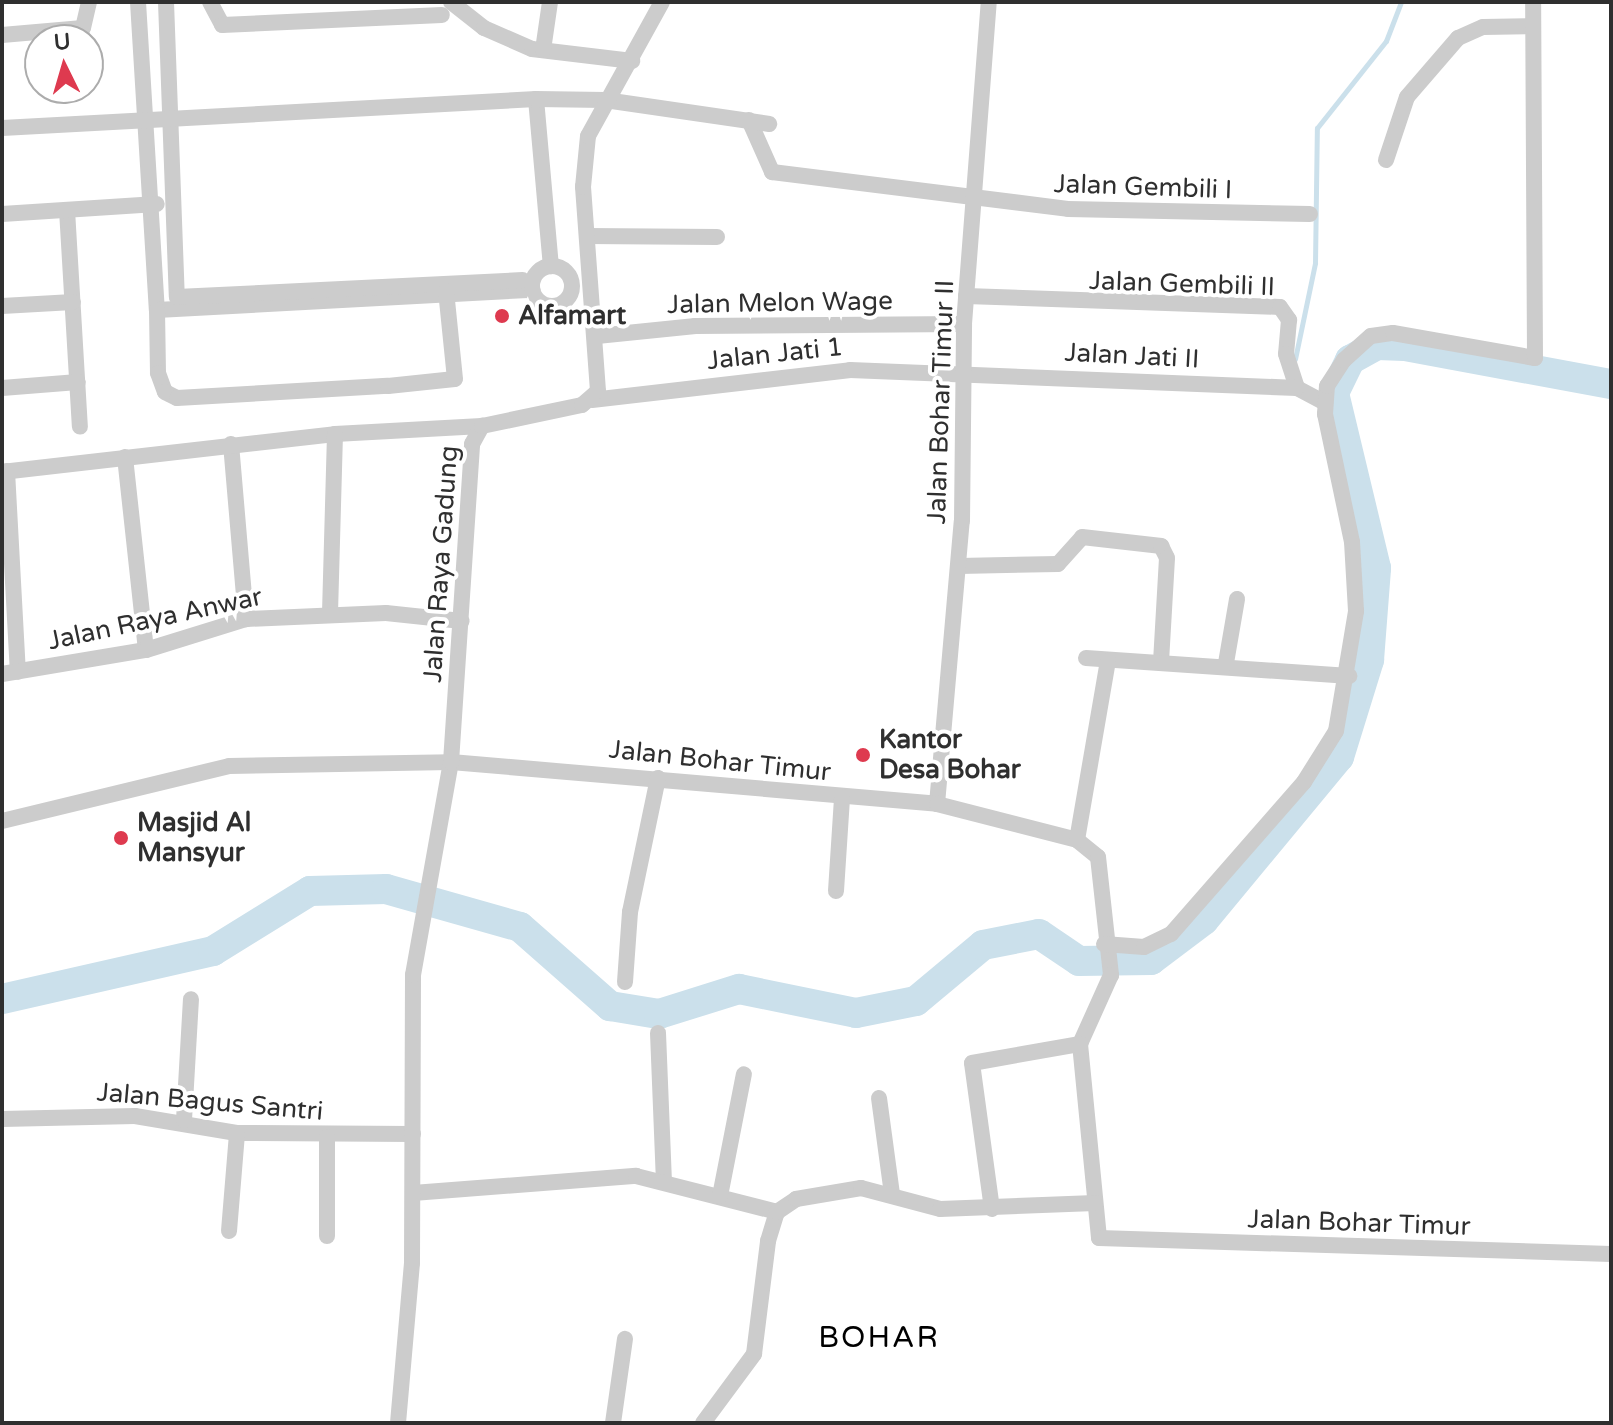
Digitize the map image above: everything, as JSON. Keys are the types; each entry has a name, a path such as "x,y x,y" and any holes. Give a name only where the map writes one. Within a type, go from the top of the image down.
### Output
{"street":[{"path":"2,35 83,28 89,2"},
{"path":"138,2 158,373 165,392 177,398 455,379 446,292"},
{"path":"166,2 170,203 177,297 305,298"},
{"path":"210,2 222,25 383,8 446,9 484,28 543,50 632,61"},
{"path":"543,50 550,2"},
{"path":"592,400 599,381 587,236 588,136 605,100 632,61 662,2"},
{"name":"Jalan Bohar Timur II","path":"937,804 959,566 964,324 974,200 976,96 989,2"},
{"path":"1105,947 1144,947 1171,934 1323,755 1349,676 1355,576 1326,395 1348,355 1381,333 1535,358 1533,2"},
{"path":"1386,160 1407,97 1458,38 1483,27 1533,26"},
{"path":"2,128 536,99 605,100 769,124"},
{"path":"536,99 551,266 571,281 591,280"},
{"name":"Jalan Gembili I","path":"749,120 772,172 974,200 1159,216 1310,214"},
{"path":"2,214 170,203"},
{"path":"67,210 80,427"},
{"path":"587,236 717,237"},
{"path":"157,310 532,285 551,266"},
{"path":"532,285 553,306 566,300 571,281"},
{"name":"Jalan Gembili II","path":"966,296 1280,307 1289,320 1287,365 1297,388"},
{"path":"2,306 73,302"},
{"name":"Jalan Melon Wage","path":"597,336 695,326 964,324"},
{"name":"Jalan Jati II","path":"965,372 1297,388"},
{"name":"Jalan Jati 1","path":"592,400 762,376 965,372"},
{"path":"2,388 78,382"},
{"path":"1297,388 1326,395"},
{"name":"Jalan Raya Gadung","path":"398,1423 413,1193 420,913 451,762 472,444 482,426 592,400"},
{"path":"10,673 5,472 231,444 335,434 482,426"},
{"path":"330,613 335,434"},
{"path":"231,444 246,619"},
{"path":"125,457 146,650"},
{"path":"959,566 1058,564 1082,537 1161,546 1167,558 1161,661"},
{"path":"1226,663 1237,599"},
{"name":"Jalan Raya Anwar","path":"10,673 146,650 176,635 246,619 330,613 462,621"},
{"path":"1086,658 1226,663 1349,676"},
{"path":"413,1193 617,1177 664,1182 777,1212 813,1192 892,1194 940,1209 1095,1203 1080,1044 1111,975 1105,947 1098,857 1077,840 1108,661"},
{"name":"Jalan Bohar Timur","path":"2,821 229,766 451,762 937,804 1077,840"},
{"path":"625,982 630,912 658,778"},
{"path":"836,891 842,797"},
{"path":"184,1120 191,999"},
{"path":"658,1033 664,1182"},
{"path":"992,1209 972,1063 1080,1044"},
{"path":"720,1196 744,1074"},
{"path":"879,1098 892,1194"},
{"name":"Jalan Bagus Santri","path":"2,1119 184,1120 237,1133 327,1137 413,1134"},
{"path":"229,1231 237,1133"},
{"path":"327,1137 327,1236"},
{"name":"Jalan Bohar Timur","path":"1095,1203 1095,1230 1106,1240 1611,1254"},
{"path":"703,1423 754,1354 777,1212"},
{"path":"613,1423 625,1339"}],"waterway":[{"path":"1295,359 1315,263 1317,128 1386,41 1401,2"},
{"path":"2,999 213,951 310,891 386,889 520,927 610,1006 659,1014 739,989 856,1013 916,1001 983,945 1039,934 1079,961 1151,960 1204,920 1339,757 1369,660 1376,568 1334,393 1350,360 1377,345 1405,346 1611,384"}],"place":[{"name":"Alfamart","path":"502,316"},
{"name":"Kantor Desa Bohar","path":"863,755"},
{"name":"Masjid Al Mansyur","path":"121,838"}],"district":[{"name":"BOHAR","path":"879,1338"}]}
